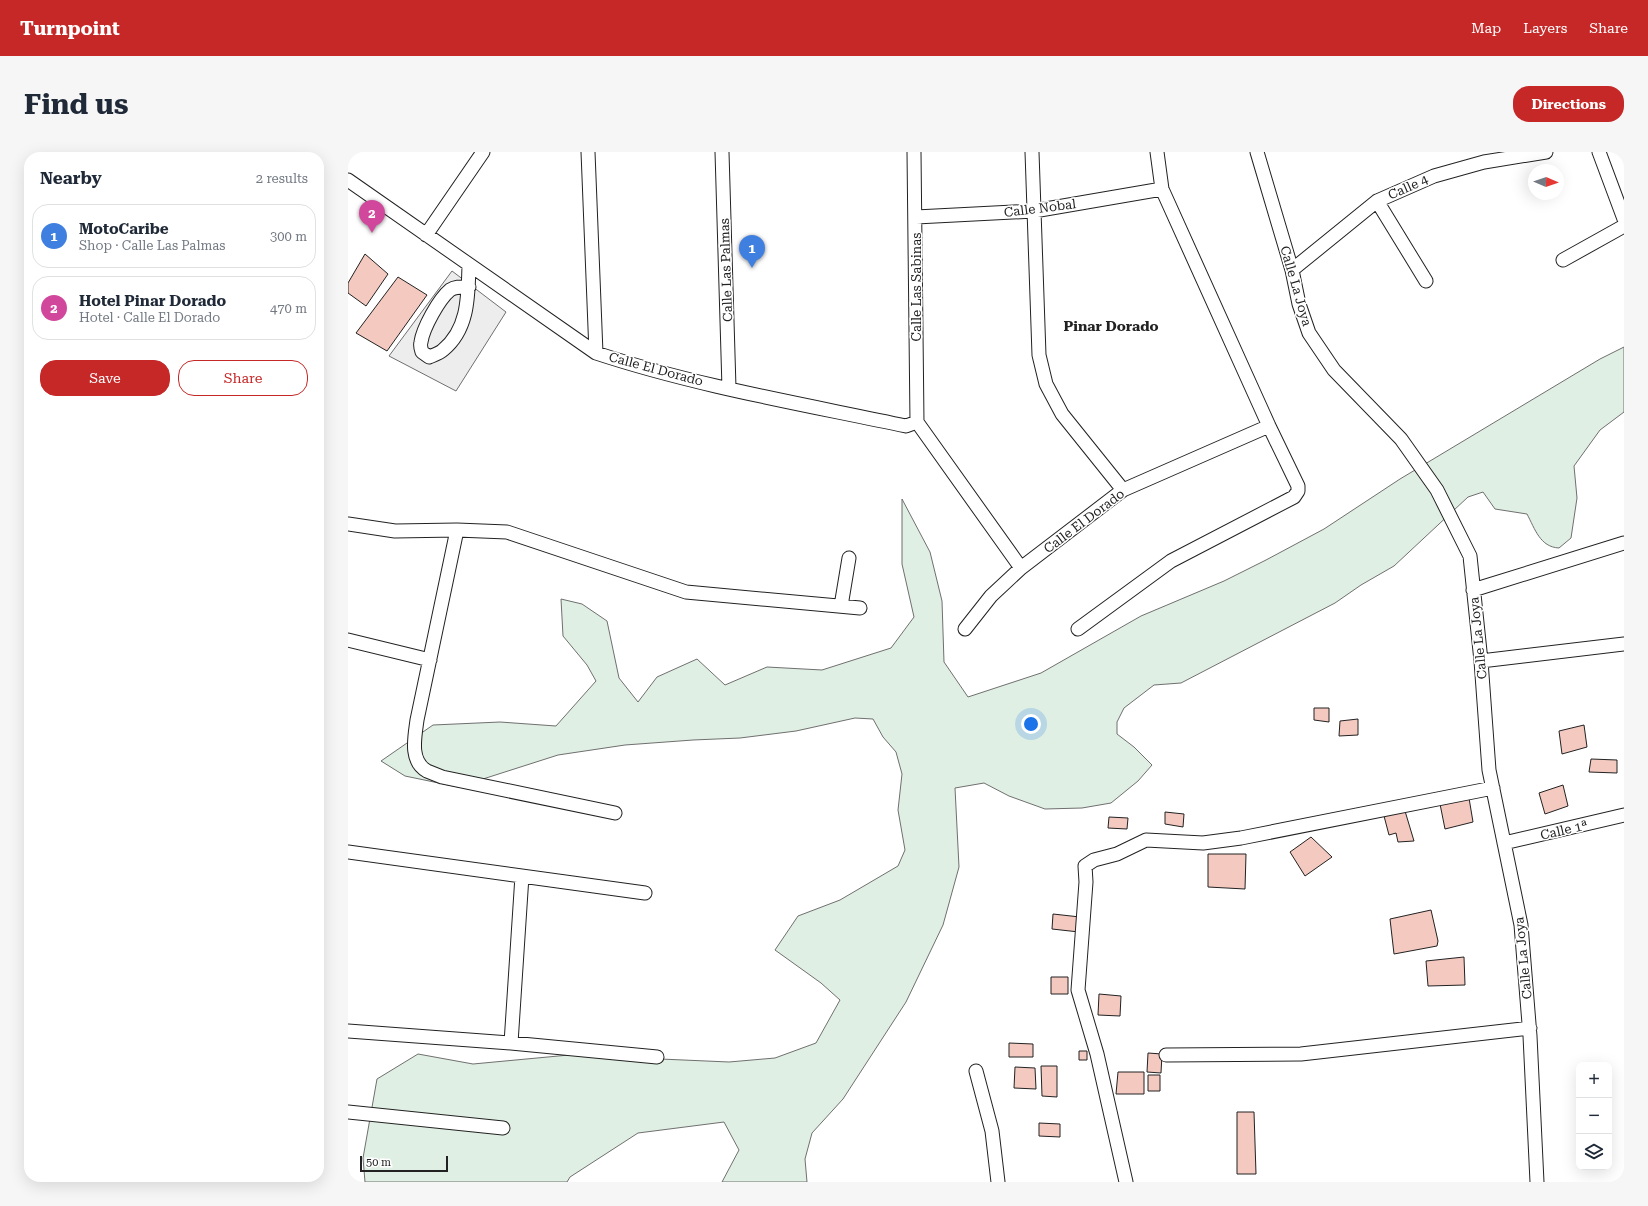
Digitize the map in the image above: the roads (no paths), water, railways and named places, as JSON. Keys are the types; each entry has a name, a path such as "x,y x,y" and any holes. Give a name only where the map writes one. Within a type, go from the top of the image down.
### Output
{"street":[{"path":"426,235 483,152"},
{"path":"588,152 596,353"},
{"name":"Calle Las Palmas","path":"722,152 729,388"},
{"name":"Calle Las Sabinas","path":"914,152 916,217 917,422"},
{"path":"1032,152 1039,354 1046,384 1062,414 1123,490"},
{"path":"1078,629 1171,561 1294,497 1298,491 1298,486 1269,426 1162,189 1157,152"},
{"name":"Calle La Joya","path":"1257,152 1292,270 1299,304 1309,333 1334,370 1401,439 1437,490 1470,556 1481,661 1489,770 1521,925 1530,1028 1537,1182"},
{"name":"Calle 4","path":"1292,270 1377,201 1434,176 1484,162 1546,152"},
{"path":"1599,152 1624,219"},
{"name":"Calle El Dorado","path":"348,180 596,353 639,367 729,388 906,426 917,422"},
{"name":"Calle Nobal","path":"916,217 1034,211 1162,189"},
{"path":"1377,201 1426,281"},
{"path":"1562,260 1624,226"},
{"path":"469,265 469,288 468,302 464,322 455,337 443,351 429,357 422,352 420,344 426,326 437,307 450,290 457,286 469,288"},
{"path":"917,422 1021,568"},
{"name":"Calle El Dorado","path":"965,630 991,596 1021,568 1123,490 1269,426"},
{"path":"348,524 395,531 457,530 508,532 686,592 860,608"},
{"path":"457,530 415,735 414,750 418,762 426,770 442,777 615,813"},
{"path":"1473,590 1624,543"},
{"path":"841,606 849,558"},
{"path":"348,640 430,660"},
{"path":"1481,661 1624,644"},
{"path":"1126,1182 1097,1054 1078,990 1086,882 1085,866 1094,860 1117,854 1146,840 1203,843 1241,838 1493,788"},
{"name":"Calle 1ª","path":"1504,843 1624,815"},
{"path":"348,852 645,893"},
{"path":"511,1043 522,876"},
{"path":"1166,1055 1301,1054 1530,1028"},
{"path":"348,1031 511,1043 658,1057"},
{"path":"976,1071 992,1131 998,1182"},
{"path":"348,1112 503,1128"}],"place":[{"name":"Hotel Pinar Dorado","path":"372,233"},
{"name":"MotoCaribe","path":"752,268"}],"district":[{"name":"Pinar Dorado","path":"1111,326"}]}
